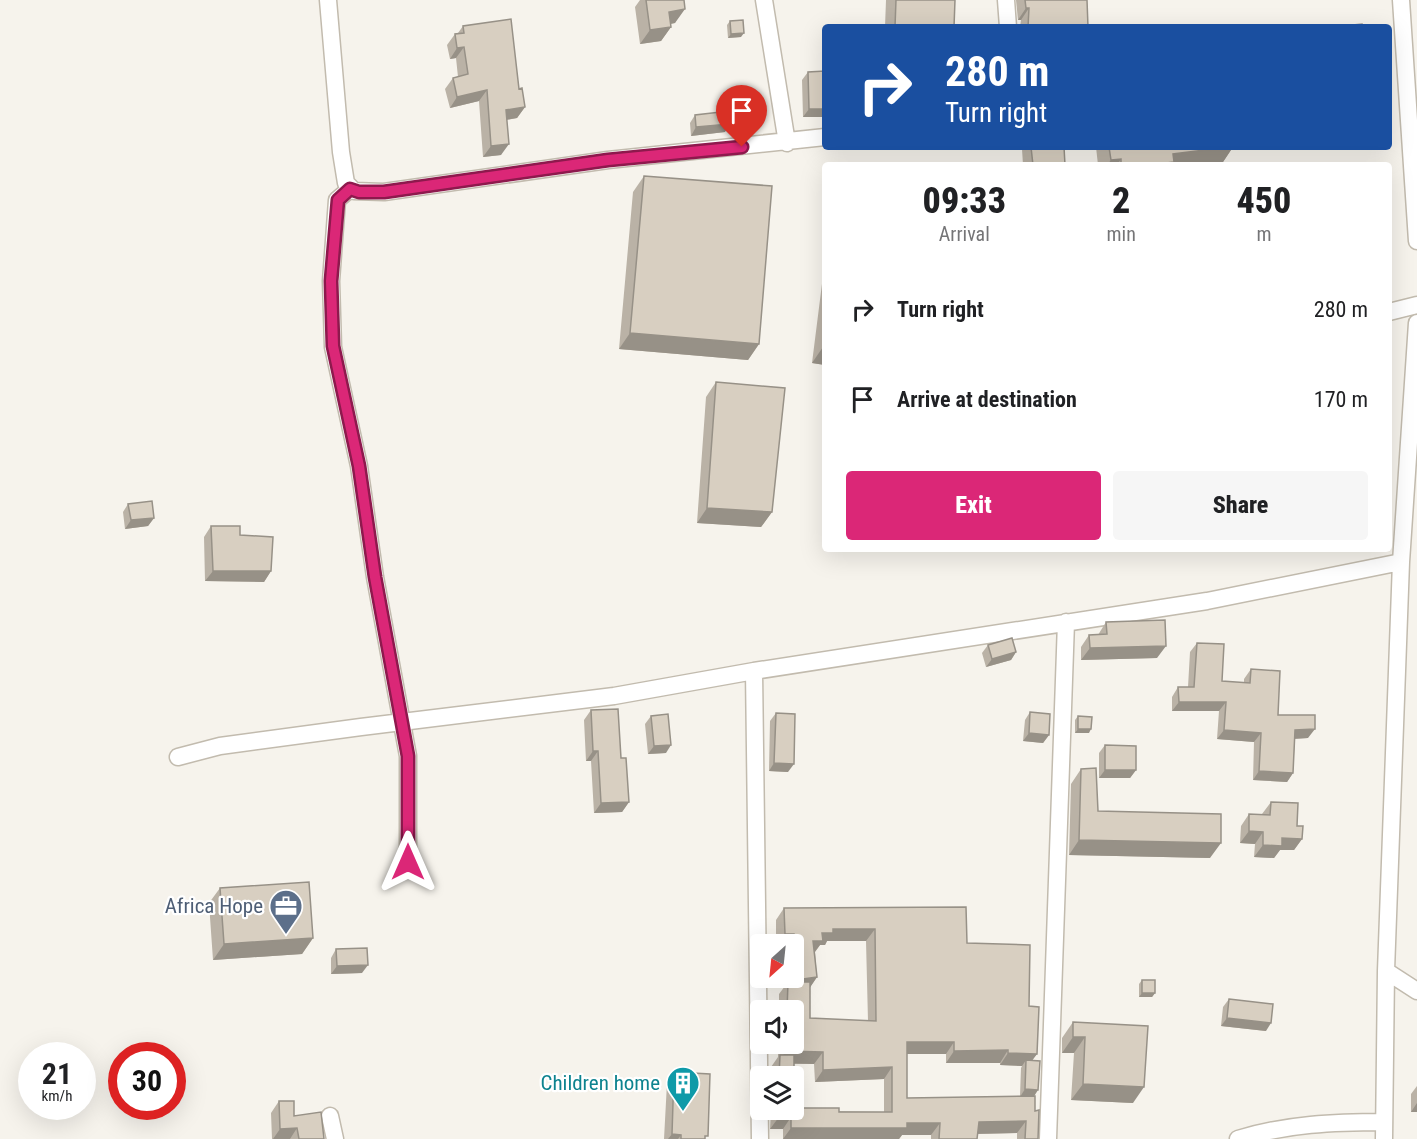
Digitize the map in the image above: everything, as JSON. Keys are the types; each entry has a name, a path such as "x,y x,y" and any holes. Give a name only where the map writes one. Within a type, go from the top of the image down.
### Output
{"street":[{"path":"328,0 345,177 350,189 359,192 384,192 608,160 787,143 822,137"},
{"path":"764,0 787,143"},
{"path":"1006,0 1008,24"},
{"path":"1401,0 1417,241"},
{"path":"350,189 338,200 331,281 333,346 359,466 375,577 408,756 408,862"},
{"path":"1392,311 1417,304"},
{"path":"1384,1139 1386,971 1401,562 1417,323"},
{"path":"178,757 220,746 614,696 754,671 1207,601 1401,562"},
{"path":"1048,1139 1066,622"},
{"path":"754,671 760,1139"},
{"path":"1386,971 1417,991"},
{"path":"330,1116 335,1139"},
{"path":"1238,1139 1257,1133 1322,1122 1384,1122"}],"building":[{"path":"646,0 684,0 685,9 669,12 671,27 650,30"},
{"path":"896,0 955,0 954,24 895,24"},
{"path":"1025,0 1087,0 1088,24 1028,24 1029,8 1026,8"},
{"path":"511,19 519,89 522,88 525,107 506,110 509,144 491,146 487,90 457,97 453,78 468,74 464,47 457,48 455,34 464,33 463,26"},
{"path":"743,20 744,33 731,34 730,21"},
{"path":"822,71 822,109 809,109 808,72"},
{"path":"729,111 730,124 696,127 695,115"},
{"path":"1031,150 1064,150 1065,162 1033,162"},
{"path":"1109,150 1205,150 1173,154 1174,162 1111,160"},
{"path":"644,176 772,186 759,344 630,333"},
{"path":"716,382 785,388 772,512 707,508"},
{"path":"152,501 154,518 131,520 128,504"},
{"path":"211,526 240,526 240,535 273,537 271,571 213,571"},
{"path":"1165,620 1166,646 1090,648 1089,635 1107,634 1106,622"},
{"path":"1012,638 1016,652 992,659 988,645"},
{"path":"1197,643 1224,644 1222,681 1250,683 1251,669 1280,671 1278,715 1315,715 1315,729 1295,730 1293,773 1259,771 1261,733 1224,730 1226,702 1179,702 1178,687 1194,687"},
{"path":"618,709 621,758 626,758 629,802 601,803 598,751 593,751 591,710"},
{"path":"1030,712 1050,714 1049,735 1029,733"},
{"path":"776,713 795,714 794,764 774,763"},
{"path":"668,714 671,745 654,746 651,716"},
{"path":"1078,716 1092,717 1091,729 1078,729"},
{"path":"1105,745 1136,746 1136,770 1105,770"},
{"path":"1096,768 1098,811 1221,814 1221,843 1079,840 1081,769"},
{"path":"1271,802 1298,803 1297,826 1303,826 1302,839 1282,838 1282,846 1263,845 1263,832 1249,831 1249,814 1270,815"},
{"path":"309,882 313,938 224,944 220,888"},
{"path":"966,907 967,943 1030,945 1029,1006 1039,1007 1037,1054 1008,1053 1008,1050 954,1051 954,1042 907,1042 907,1098 1035,1096 1035,1111 1039,1110 1038,1139 1025,1139 1026,1121 979,1122 977,1139 939,1139 940,1123 907,1123 907,1128 791,1128 791,1120 804,1120 804,1108 839,1108 839,1112 892,1112 892,1067 823,1070 823,1052 804,1051 804,1000 787,1000 788,988 804,988 804,982 810,982 810,1018 876,1021 875,929 833,929 833,933 822,933 823,941 813,941 817,977 804,979 804,934 785,934 784,908"},
{"path":"367,948 368,965 337,966 336,949"},
{"path":"1142,980 1155,980 1155,993 1142,993"},
{"path":"1229,999 1273,1004 1271,1023 1227,1018"},
{"path":"1073,1022 1148,1026 1144,1087 1083,1084 1085,1037 1073,1037"},
{"path":"780,1055 794,1055 794,1066 780,1066"},
{"path":"1026,1060 1040,1061 1038,1090 1025,1089"},
{"name":"Children home","path":"674,1072 710,1074 708,1136 705,1136 705,1139 681,1139 681,1135 672,1134"},
{"path":"279,1101 294,1101 294,1116 321,1112 324,1139 299,1139 297,1128 280,1129"}],"place":[{"name":"Africa Hope","path":"286,935"},
{"name":"Children home","path":"683,1112"}],"route":[{"path":"408,862 408,756 391,653 375,577 359,466 333,346 331,281 338,200 350,189 359,192 384,192 439,186 608,160 742,147"}]}
